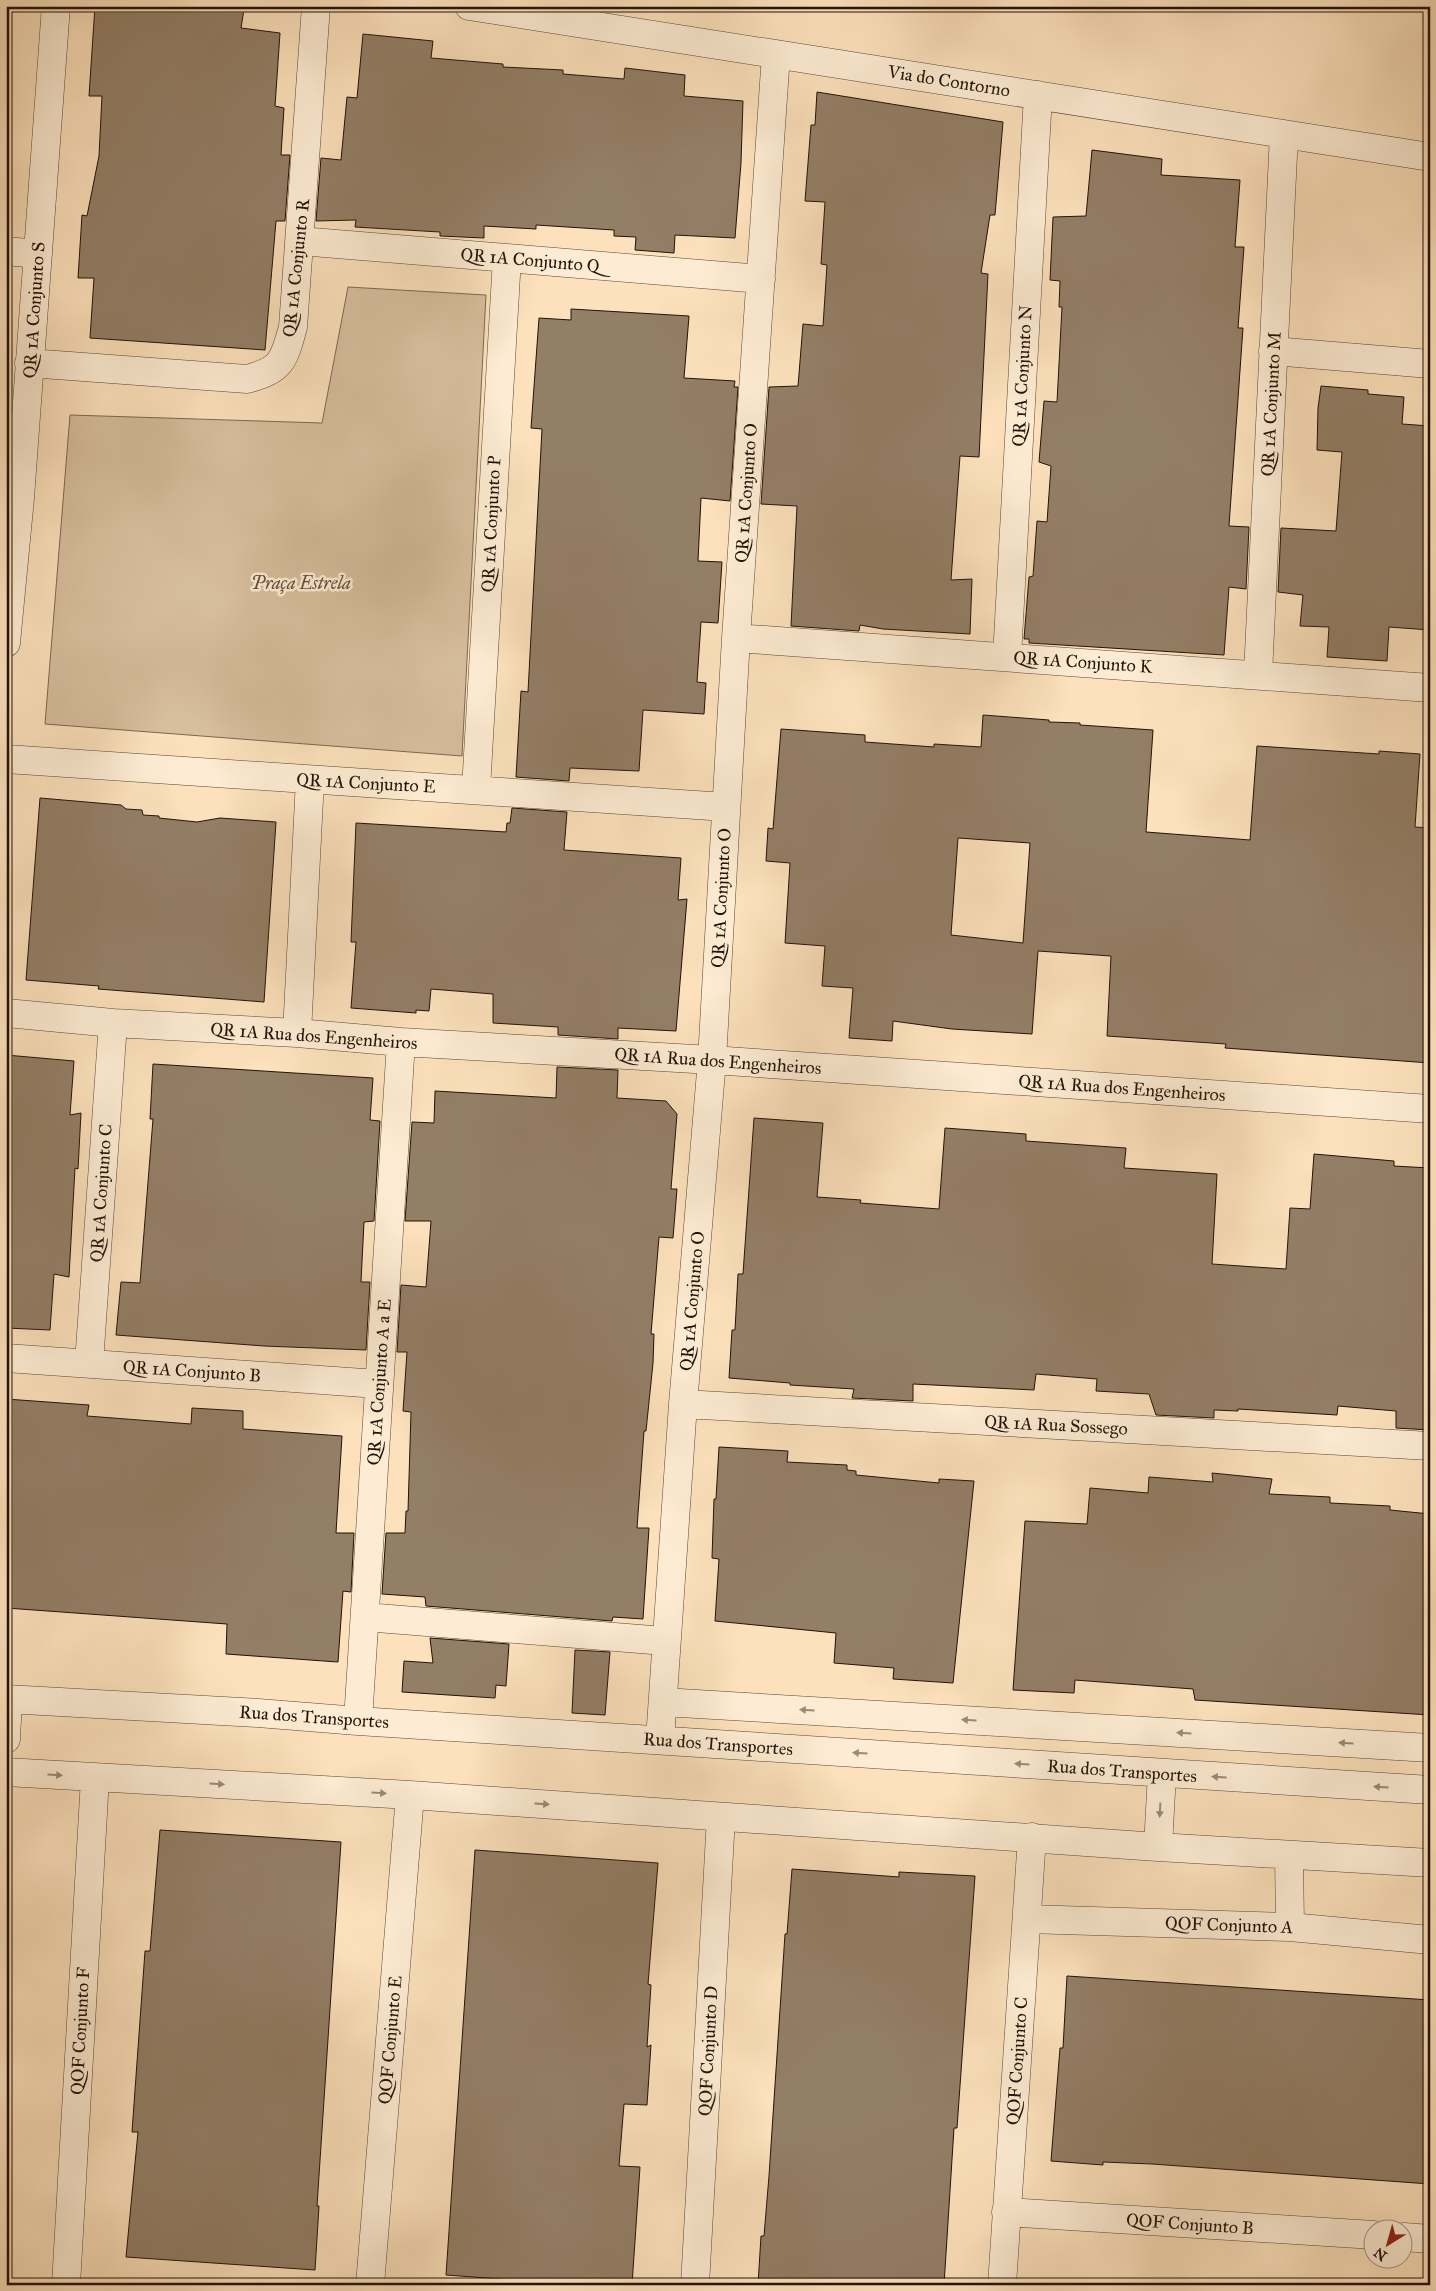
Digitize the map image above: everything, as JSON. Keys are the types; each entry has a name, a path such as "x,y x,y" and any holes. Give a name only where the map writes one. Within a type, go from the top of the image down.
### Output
{"street":[{"name":"QR 1A Conjunto S","path":"6,643 13,498 29,363 56,6"},
{"name":"QR 1A Conjunto R","path":"29,363 247,378 267,374 277,366 286,353 293,327 316,6"},
{"name":"Via do Contorno","path":"469,6 1430,156"},
{"name":"QR 1A Conjunto O","path":"660,1740 665,1641 683,1404 712,1060 736,638 776,54"},
{"name":"QR 1A Conjunto N","path":"1007,657 1038,95"},
{"name":"QR 1A Conjunto M","path":"1258,674 1284,134"},
{"name":"QR 1A Conjunto Q","path":"300,241 760,279"},
{"path":"6,251 38,254"},
{"name":"QR 1A Conjunto P","path":"476,789 507,258"},
{"path":"1273,350 1430,364"},
{"name":"QR 1A Conjunto K","path":"736,638 1258,674 1430,688"},
{"name":"QR 1A Conjunto E","path":"6,759 726,807"},
{"path":"297,1033 310,780"},
{"name":"QR 1A Rua dos Engenheiros","path":"6,1013 112,1023 712,1060 1430,1109"},
{"name":"QR 1A Conjunto C","path":"89,1363 112,1023"},
{"name":"QR 1A Conjunto A a E","path":"358,1721 401,1042"},
{"name":"QR 1A Conjunto B","path":"6,1358 378,1384"},
{"name":"QR 1A Rua Sossego","path":"683,1404 1430,1446"},
{"path":"364,1617 665,1641"},
{"path":"6,1739 7,1700"},
{"name":"Rua dos Transportes","path":"7,1700 258,1713 1430,1790"},
{"path":"663,1702 1430,1748"},
{"path":"6,1772 410,1795 1158,1847 1430,1863"},
{"path":"1158,1847 1162,1773"},
{"name":"QOF Conjunto F","path":"66,2285 95,1778"},
{"name":"QOF Conjunto E","path":"370,2285 410,1795"},
{"name":"QOF Conjunto D","path":"695,2285 721,1817"},
{"name":"QOF Conjunto C","path":"1002,2285 1032,1837"},
{"path":"1289,1855 1290,1927"},
{"name":"QOF Conjunto A","path":"1027,1919 1290,1927 1430,1940"},
{"name":"QOF Conjunto B","path":"1006,2212 1364,2234"},
{"path":"1414,2238 1430,2239"}],"green space":[{"name":"Praça Estrela","path":"348,287 486,295 462,756 45,724 70,415 322,423"}],"building":[{"path":"95,6 224,6 244,9 241,28 280,33 275,106 284,108 281,155 290,155 285,221 276,221 265,350 90,338 94,278 78,278 82,215 87,216 99,156 102,96 89,96"},
{"path":"363,34 433,41 431,58 503,64 503,67 563,70 563,74 624,79 625,68 685,75 684,96 743,101 741,163 735,238 675,235 674,253 635,250 636,237 614,236 614,230 536,225 536,229 484,226 484,238 440,236 440,232 355,227 356,220 316,221 321,158 341,160 347,97 357,98"},
{"path":"817,92 1003,122 995,215 990,215 981,273 988,274 979,457 960,456 951,580 972,579 970,634 883,629 860,625 859,631 791,626 797,506 761,504 769,387 798,386 803,324 823,326 827,265 821,264 825,202 805,201 811,125 815,125"},
{"path":"1092,150 1162,159 1161,175 1240,180 1235,247 1244,247 1238,328 1243,328 1229,526 1249,527 1246,589 1229,587 1224,655 1029,643 1029,639 1024,639 1029,577 1033,576 1037,521 1047,522 1051,466 1039,462 1044,401 1057,402 1062,307 1059,307 1060,281 1050,280 1053,217 1086,216"},
{"path":"571,309 689,316 684,378 735,381 734,387 738,387 730,501 701,498 698,561 722,562 718,623 701,622 697,682 706,683 704,714 643,710 639,771 570,768 569,781 516,777 521,691 528,692 542,429 531,428 539,318 571,320"},
{"path":"1321,386 1368,390 1368,394 1404,397 1402,424 1430,426 1430,630 1389,627 1387,661 1327,657 1329,627 1300,626 1303,595 1278,592 1281,528 1336,531 1342,452 1317,450 1318,408"},
{"path":"983,715 1153,730 1146,832 1250,840 1257,746 1379,754 1379,751 1420,754 1415,827 1430,828 1430,1063 1225,1048 1226,1044 1107,1036 1111,956 1038,951 1032,1034 952,1029 893,1021 892,1041 849,1038 853,988 822,986 825,946 785,943 790,863 766,861 768,828 773,829 781,729 865,735 865,742 934,747 934,744 981,747","holes":["958,838 1030,843 1023,943 951,935"]},
{"path":"40,798 121,805 126,809 142,810 143,815 197,822 220,818 276,822 264,1002 98,989 99,986 26,980"},
{"path":"512,808 567,812 564,850 681,858 678,900 687,899 676,1031 618,1028 618,1039 558,1035 558,1027 493,1023 493,994 431,989 429,1011 416,1010 416,1013 351,1008 356,942 351,942 356,823 506,832 507,823 510,823"},
{"path":"6,1055 74,1061 70,1115 81,1113 78,1169 75,1168 69,1277 54,1274 50,1330 6,1328"},
{"path":"153,1064 373,1078 370,1120 380,1121 374,1221 364,1222 361,1282 370,1282 366,1350 264,1346 116,1335 121,1282 140,1283 153,1119 150,1119"},
{"path":"557,1067 618,1070 617,1098 666,1101 677,1114 671,1189 677,1189 673,1238 659,1237 651,1334 654,1334 653,1363 646,1431 644,1431 637,1528 649,1528 643,1619 613,1617 612,1621 426,1606 425,1597 382,1594 386,1533 405,1533 406,1511 408,1511 411,1412 403,1411 407,1352 397,1352 401,1285 426,1287 431,1221 405,1221 412,1122 434,1123 435,1091 556,1098"},
{"path":"754,1118 823,1123 817,1197 861,1200 860,1203 939,1209 945,1128 1026,1134 1026,1141 1126,1148 1124,1168 1217,1174 1212,1264 1286,1269 1290,1208 1310,1209 1314,1154 1394,1161 1394,1166 1430,1168 1428,1246 1430,1246 1430,1430 1396,1428 1396,1411 1338,1406 1337,1415 1238,1409 1238,1411 1214,1410 1214,1418 1156,1415 1149,1394 1096,1391 1097,1379 1036,1374 1034,1390 913,1384 913,1401 852,1398 854,1389 790,1385 790,1383 729,1378 732,1330 735,1330 738,1274 743,1274"},
{"path":"6,1399 89,1405 87,1416 191,1424 192,1408 243,1411 243,1429 342,1436 336,1533 354,1533 351,1592 343,1591 338,1662 226,1654 227,1624 6,1608"},
{"path":"719,1447 788,1451 787,1462 847,1465 847,1470 856,1471 856,1475 939,1483 939,1479 974,1481 953,1683 893,1679 894,1668 834,1663 836,1633 715,1621 719,1559 712,1558 714,1499 716,1499"},
{"path":"1212,1473 1272,1479 1269,1494 1330,1497 1330,1503 1390,1506 1390,1510 1430,1514 1430,1715 1195,1700 1193,1689 1075,1680 1074,1693 1013,1690 1025,1521 1087,1524 1090,1488 1148,1493 1149,1477 1213,1482"},
{"path":"430,1638 509,1644 506,1686 496,1685 495,1698 402,1692 404,1661 433,1663"},
{"path":"575,1650 610,1652 605,1715 572,1713"},
{"path":"160,1830 341,1842 317,2206 319,2206 315,2270 126,2257 138,2132 132,2132 145,1951 150,1951"},
{"path":"475,1850 658,1863 648,1984 651,1985 647,2047 651,2045 647,2105 624,2104 619,2166 640,2167 632,2285 582,2285 446,2275"},
{"path":"792,1869 899,1877 899,1872 975,1876 957,2128 954,2128 944,2285 758,2285 761,2236 764,2236 769,2176 785,1934 787,1934"},
{"path":"1067,1976 1430,2000 1430,2184 1152,2164 1103,2162 1103,2165 1051,2161 1060,2048 1063,2048"}]}
